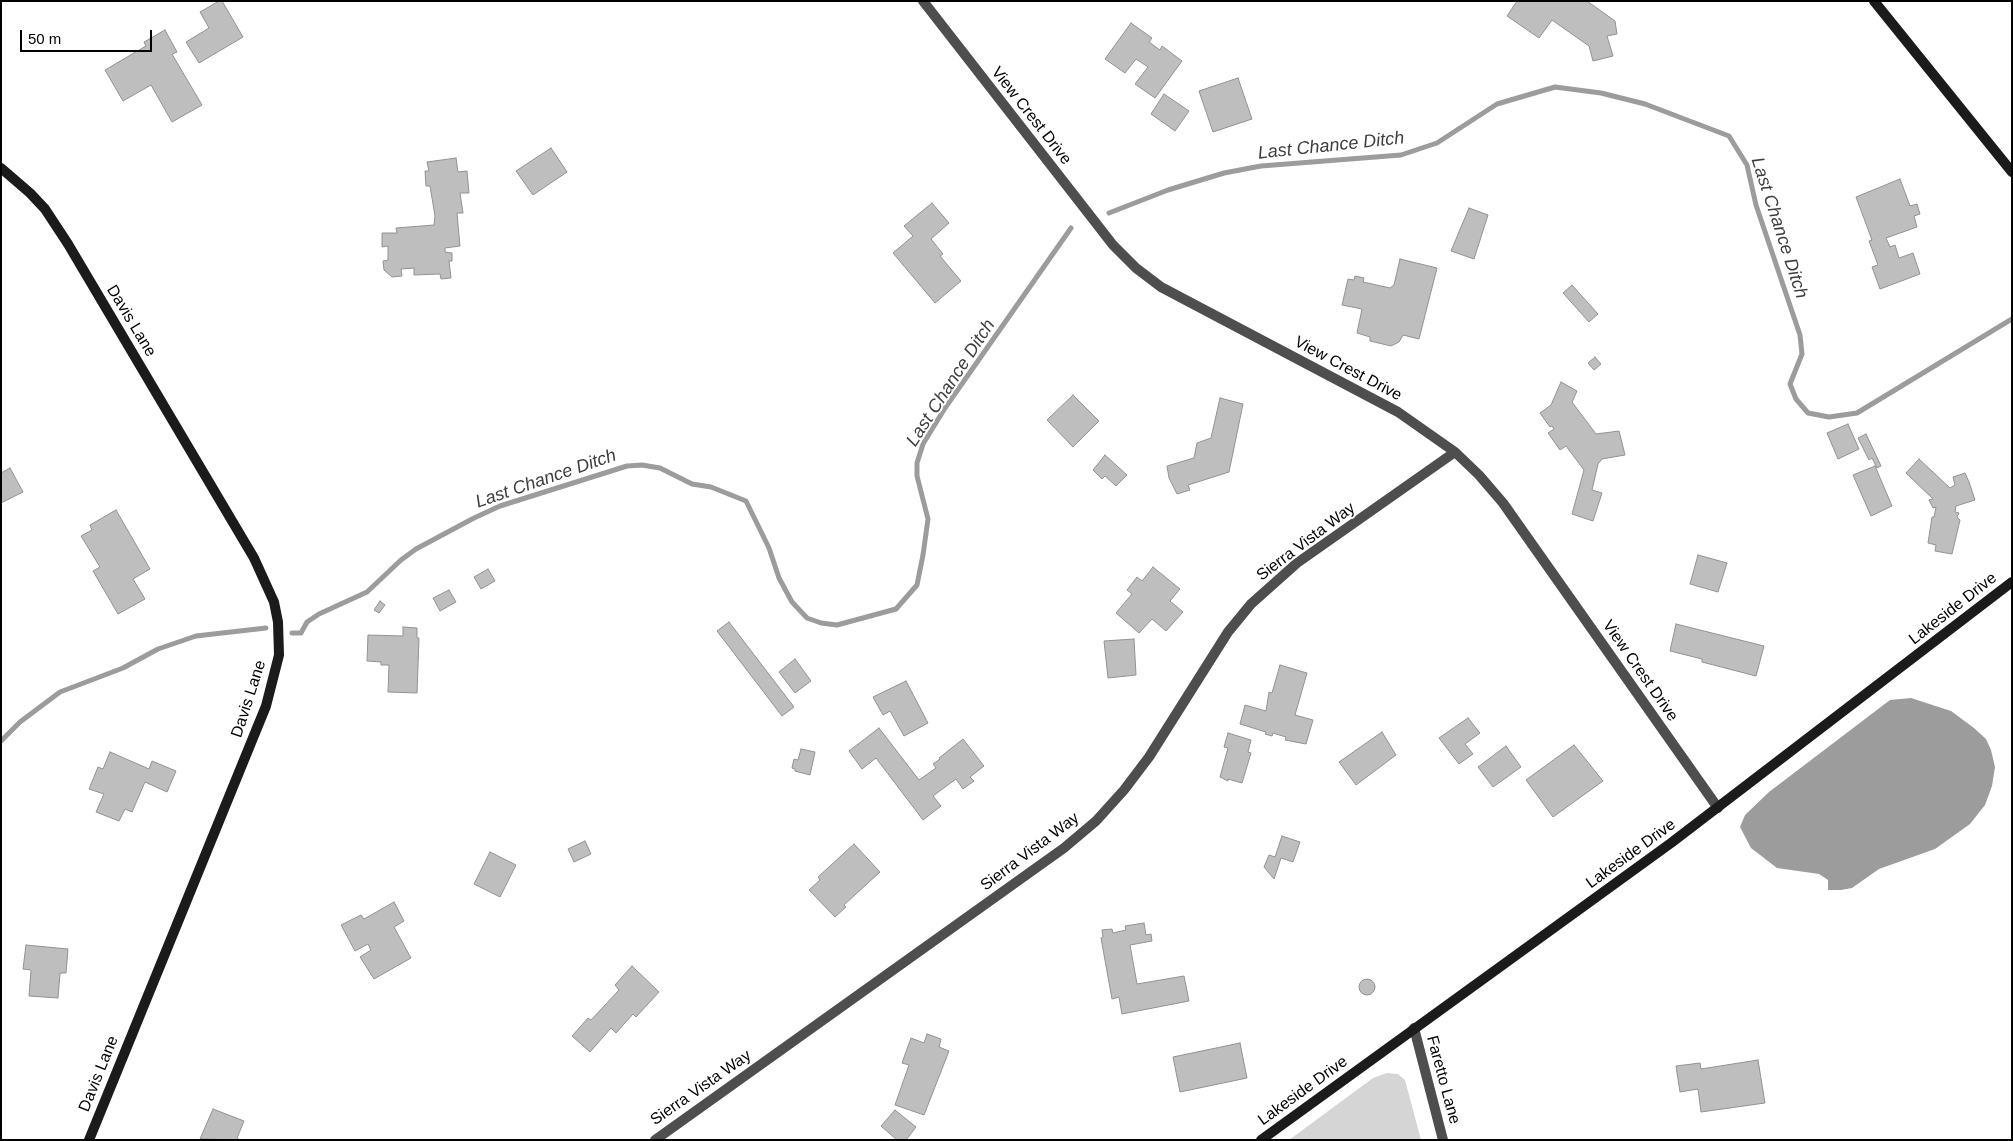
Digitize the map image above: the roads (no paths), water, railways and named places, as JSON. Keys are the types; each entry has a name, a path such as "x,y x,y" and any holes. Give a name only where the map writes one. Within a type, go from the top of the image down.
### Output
{"street":[{"name":"View Crest Drive","path":"923,1 1113,245 1136,268 1161,287 1398,412 1455,452 1502,503 1718,808"},
{"path":"1874,1 2012,172"},
{"name":"Davis Lane","path":"1,168 35,198 68,244 254,558 274,602 278,622 279,655 266,706 89,1140"},
{"name":"Sierra Vista Way","path":"654,1140 1064,848 1096,821 1149,757 1228,632 1251,604 1297,564 1455,452"},
{"name":"Lakeside Drive","path":"1261,1140 1718,808 2012,582"},
{"name":"Faretto Lane","path":"1414,1028 1444,1140"}],"waterway":[{"name":"Last Chance Ditch","path":"1109,213 1168,190 1224,173 1261,166 1401,155 1437,143 1497,104 1555,87 1601,93 1645,104 1729,136 1747,165 1756,205 1800,335 1802,354 1790,384 1796,399 1808,413 1829,417 1857,413 2012,319"},
{"name":"Last Chance Ditch","path":"292,633 301,633 307,622 319,614 367,592 401,560 416,549 474,518 500,506 627,466 642,465 660,468 692,484 711,487 746,501 769,548 779,578 792,602 807,618 821,623 837,625 896,609 917,585 923,555 928,519 917,476 917,463 923,444 945,408 1071,228"},
{"name":"Last Chance Ditch","path":"1,741 20,722 60,692 123,668 158,649 196,636 266,628"}]}
